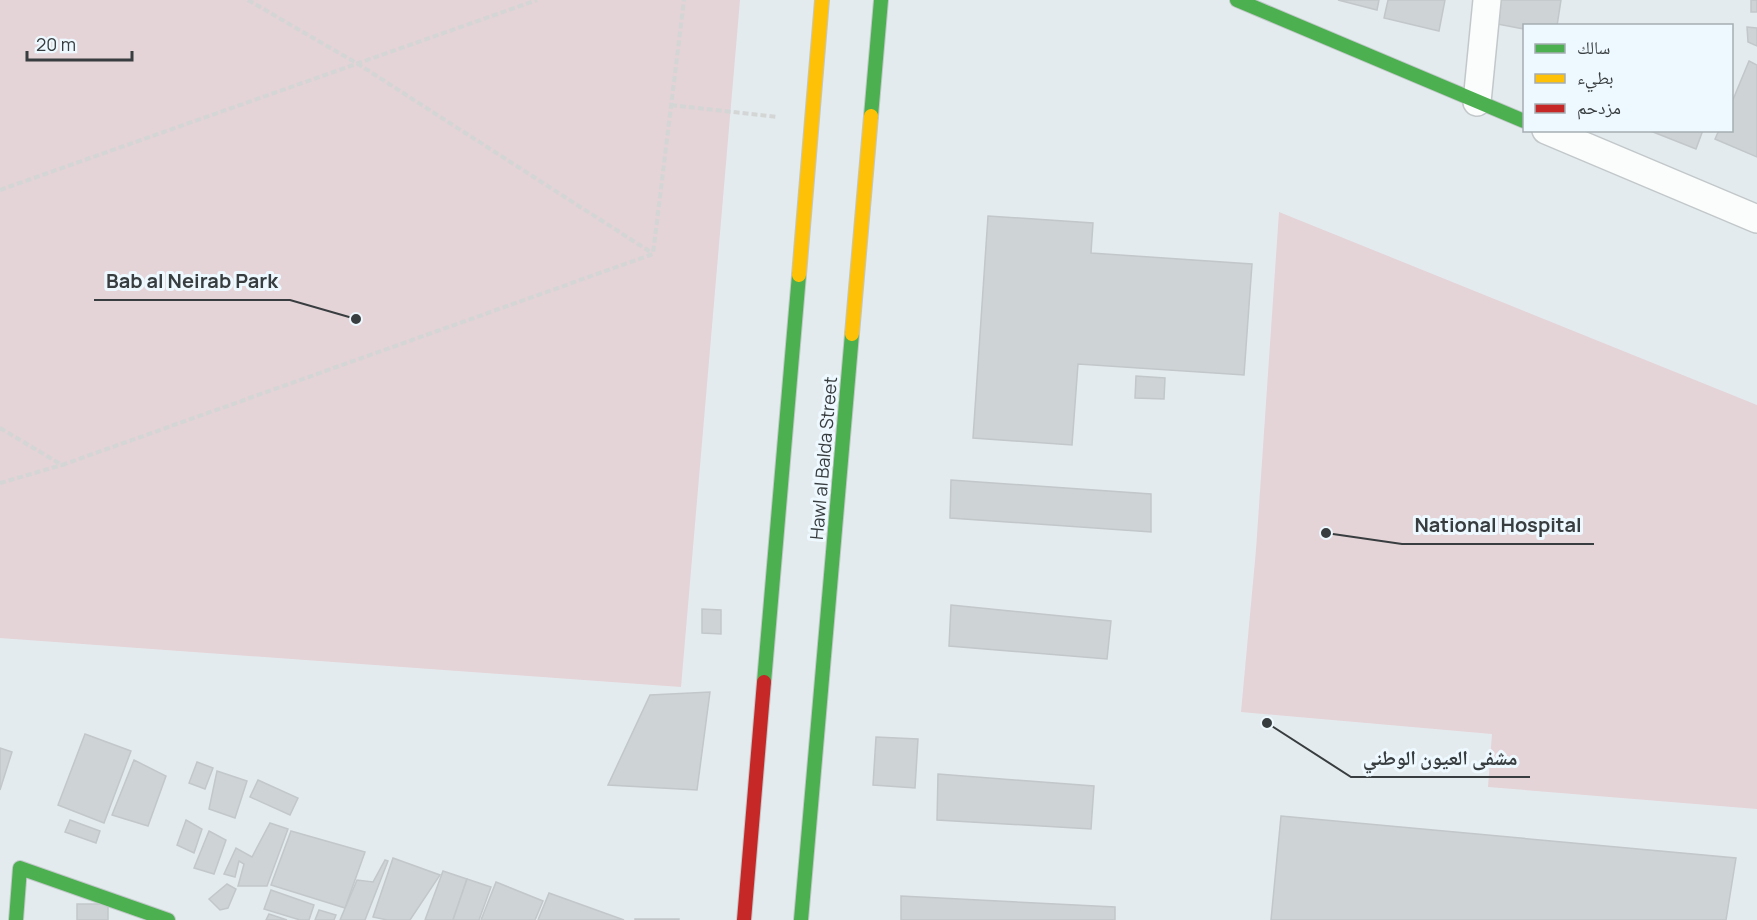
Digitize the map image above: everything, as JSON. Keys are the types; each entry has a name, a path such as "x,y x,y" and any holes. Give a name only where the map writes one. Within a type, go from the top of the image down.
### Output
{"main road":[{"path":"744,920 822,0"},
{"name":"Hawl al Balda Street","path":"801,920 881,0"},
{"path":"1238,0 1279,9 1523,122"},
{"path":"16,920 20,868 168,920"}],"street":[{"path":"1477,102 1486,0"},
{"path":"1551,132 1757,219"}],"path":[{"path":"248,0 358,64 653,254"},
{"path":"0,190 537,0"},
{"path":"653,254 684,0"},
{"path":"671,105 812,121"},
{"path":"0,483 62,465 653,254"},
{"path":"0,428 62,465"}],"shaded area":[{"path":"0,0 740,0 681,687 0,638"},
{"path":"1279,212 1757,405 1757,809 1488,787 1492,734 1241,712 1256,550"}],"building":[{"path":"1338,0 1379,0 1377,10"},
{"path":"1388,0 1445,0 1439,31 1384,18"},
{"path":"1501,0 1561,0 1557,24 1523,24 1523,29 1497,24"},
{"path":"1751,0 1757,0 1757,12 1751,12"},
{"path":"1747,27 1757,28 1757,46 1748,42"},
{"path":"1749,61 1757,65 1757,157 1715,139 1718,132 1733,132 1733,100"},
{"path":"1653,132 1702,132 1696,149"},
{"path":"988,216 1093,223 1091,253 1252,264 1244,375 1078,364 1072,445 973,438"},
{"path":"1136,376 1165,378 1164,399 1135,398"},
{"path":"951,480 1151,494 1151,532 950,518"},
{"path":"951,605 1111,621 1107,659 949,646"},
{"path":"702,609 721,610 721,634 702,633"},
{"path":"710,692 697,790 608,785 650,695"},
{"path":"85,734 131,751 104,823 58,805"},
{"path":"876,737 918,739 915,788 873,785"},
{"path":"0,748 12,752 0,790"},
{"path":"134,760 166,776 148,826 112,815"},
{"path":"197,762 213,768 205,789 189,783"},
{"path":"217,771 247,781 235,818 209,809"},
{"path":"938,774 1094,786 1091,829 937,820"},
{"path":"258,780 298,798 290,815 250,797"},
{"path":"1281,816 1736,858 1726,920 1271,920"},
{"path":"70,820 100,831 96,843 65,832"},
{"path":"186,820 202,829 194,853 177,845"},
{"path":"270,823 288,829 267,886 238,886 244,864 239,861 235,877 224,874 236,848 252,857"},
{"path":"209,831 226,840 214,874 194,868"},
{"path":"291,831 365,852 345,908 271,885"},
{"path":"393,858 440,875 410,920 387,920 373,917"},
{"path":"385,860 388,861 365,920 340,920 357,880 373,882"},
{"path":"443,871 467,879 453,920 425,920"},
{"path":"467,879 491,887 479,920 453,920"},
{"path":"496,882 543,901 535,920 481,920"},
{"path":"227,884 236,889 228,908 220,910 209,899"},
{"path":"271,890 314,905 309,920 300,920 264,909"},
{"path":"549,893 624,920 538,920"},
{"path":"901,896 1115,907 1115,920 901,920"},
{"path":"77,904 108,904 108,920 77,920"},
{"path":"319,910 336,915 334,920 315,920"},
{"path":"269,914 287,920 266,920"},
{"path":"679,919 679,920 635,920"}],"traffic: fast":[{"path":"871,116 881,0"},
{"path":"1237,0 1523,121"},
{"path":"764,682 799,275"},
{"path":"801,920 852,334"},
{"path":"16,920 20,868 168,920"}],"traffic: slow":[{"path":"799,275 822,0"},
{"path":"852,334 871,116"}],"traffic: jam":[{"path":"744,920 764,682"}],"place":[{"name":"Bab al Neirab Park","path":"356,319"},
{"name":"National Hospital","path":"1326,533"},
{"name":"مشفى العيون الوطني","path":"1267,723"}]}
